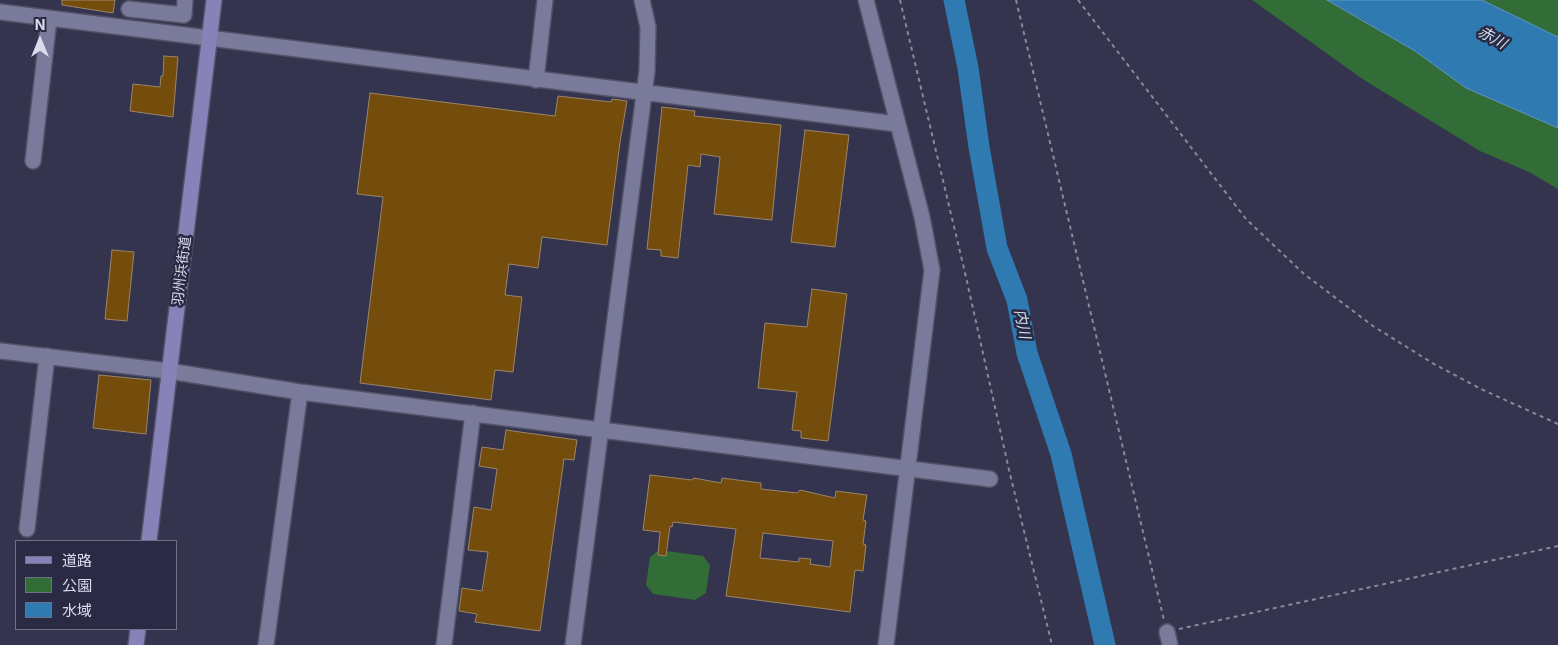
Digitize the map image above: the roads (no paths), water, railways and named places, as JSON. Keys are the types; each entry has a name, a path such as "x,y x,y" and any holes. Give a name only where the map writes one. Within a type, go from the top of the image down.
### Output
{"main road":[{"name":"羽州浜街道","path":"148,540 214,0"},
{"path":"136,645 138,630"}],"street":[{"path":"127,29 130,4 184,15 185,0"},
{"path":"536,80 546,0"},
{"path":"573,645 644,93 648,27 642,0"},
{"path":"866,0 922,217 932,270 886,645"},
{"path":"0,12 210,40 897,124"},
{"path":"33,161 49,18"},
{"path":"0,350 169,371 300,392 601,428 990,479"},
{"path":"27,530 47,356"},
{"path":"266,645 300,392"},
{"path":"444,645 473,413"}],"water":[{"name":"赤川","path":"1327,0 1482,0 1558,37 1558,128 1466,88 1415,51"}],"waterway":[{"name":"内川","path":"954,0 968,68 979,147 997,248 1017,300 1027,353 1061,454 1105,645"}]}
